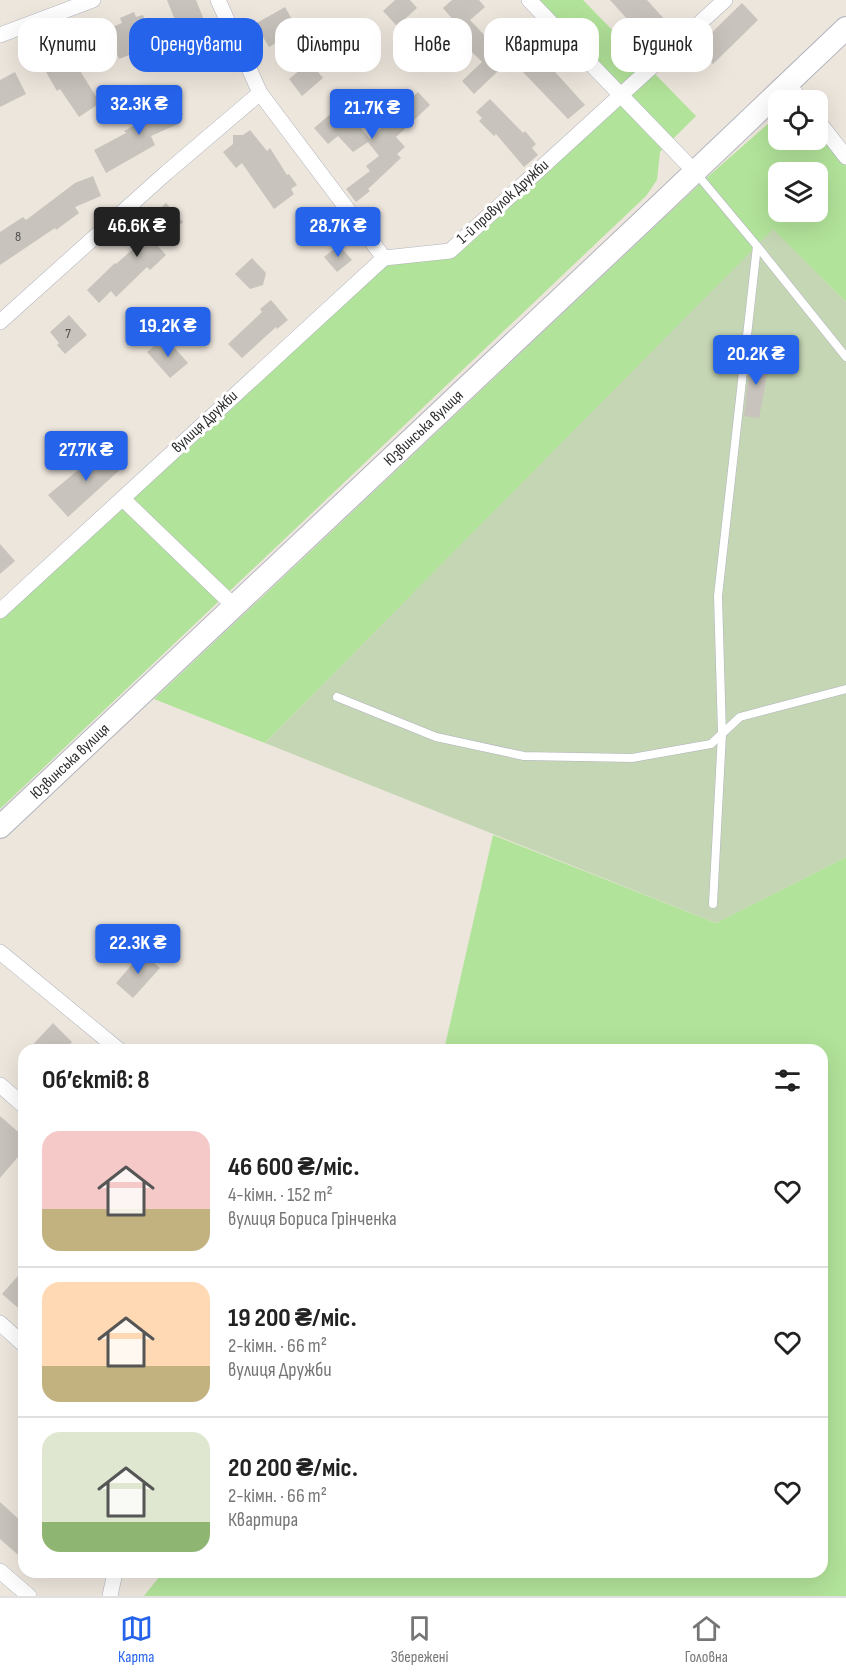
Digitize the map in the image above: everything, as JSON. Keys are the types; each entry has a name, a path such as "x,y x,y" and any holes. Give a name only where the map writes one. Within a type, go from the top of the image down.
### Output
{"main road":[{"name":"Юзвинська вулиця","path":"797,90 846,28"},
{"name":"Юзвинська вулиця","path":"0,827 695,172 768,114"}],"street":[{"path":"0,35 93,0"},
{"path":"218,0 260,93 384,258"},
{"path":"529,0 695,172"},
{"name":"1-й провулок Дружби","path":"384,258 450,251 725,0"},
{"path":"0,322 166,173 260,93"},
{"path":"828,134 846,157"},
{"name":"вулиця Дружби","path":"0,611 123,499 205,420 384,258"},
{"path":"123,499 234,606"},
{"path":"0,952 112,1044"},
{"path":"0,1084 18,1100"},
{"path":"0,1323 18,1340"},
{"path":"0,1571 29,1596"},
{"path":"110,1596 114,1578"}],"lane":[{"path":"695,172 846,357"},
{"path":"713,904 723,734 718,596 757,246"},
{"path":"337,697 436,737 524,756 632,758 711,744 740,717 846,689"}],"green space":[{"path":"529,0 583,0 611,29 611,72 653,72 696,116 660,152 657,180 646,196 0,809 0,611 384,258 450,251 620,96 597,72 599,18 546,18"},
{"path":"768,124 768,150 828,150 828,134 846,157 846,302 773,230 265,743 154,699 703,181"},
{"path":"773,229 846,302 846,857 716,923 265,743"},
{"path":"493,835 716,923 846,857 846,1596 144,1596 158,1578 828,1578 828,1044 445,1044"}],"building":[{"path":"167,0 196,0 203,18 174,18"},
{"path":"395,0 410,0 417,8 406,18 393,18 393,22 383,11"},
{"path":"452,0 479,0 485,7 472,18 452,18 443,8"},
{"path":"610,0 647,0 663,18 626,18"},
{"path":"742,3 758,20 713,64 713,31"},
{"path":"285,7 291,18 275,18 275,43 269,47 263,37 263,19"},
{"path":"134,12 136,17 143,15 144,18 129,18 129,55 119,59 117,25 122,23 120,18"},
{"path":"472,22 484,35 484,72 497,72 474,94 462,81 482,62 472,52"},
{"path":"15,72 26,94 0,107 0,80"},
{"path":"46,72 81,72 100,103 79,117 60,89 57,91"},
{"path":"298,72 318,72 323,78 302,96 289,79"},
{"path":"523,72 555,72 585,105 568,119"},
{"path":"418,92 430,105 396,137 405,147 397,154 401,158 368,189 370,191 356,202 346,189 370,171 366,166 379,156 368,142 353,152 338,136 328,144 314,128 341,105 370,139"},
{"path":"170,99 173,105 178,103 183,115 177,117 180,123 151,136 155,145 106,173 94,150 154,115 150,107"},
{"path":"490,99 536,144 532,148 538,155 524,167 496,134 494,136 479,121 482,118 476,112"},
{"path":"250,130 267,151 270,148 287,175 289,174 297,185 291,189 294,194 274,209 242,163 236,168 223,152 233,144 233,135 243,135"},
{"path":"93,176 101,196 75,207 79,213 0,265 0,232 23,217 26,220 75,183"},
{"path":"166,203 183,222 157,245 166,255 150,270 147,267 116,297 111,291 99,303 87,290 160,225 152,216"},
{"path":"311,212 323,226 309,238 297,223"},
{"path":"339,245 352,260 337,272 324,257"},
{"path":"252,258 266,273 263,285 250,289 235,274"},
{"path":"271,300 288,320 277,329 276,327 242,358 228,344 262,312 260,309"},
{"path":"69,315 87,335 65,354 50,332"},
{"path":"165,337 188,363 170,378 147,352"},
{"path":"751,356 770,359 759,418 744,416"},
{"path":"106,447 123,467 68,517 48,495"},
{"path":"0,544 15,561 0,574"},
{"path":"142,953 160,968 133,998 116,983"},
{"path":"53,1023 72,1042 70,1044 34,1044"},
{"path":"0,1116 18,1132 18,1157 0,1178"},
{"path":"18,1276 18,1308 2,1294"},
{"path":"0,1502 18,1518 18,1555 0,1539"}]}
